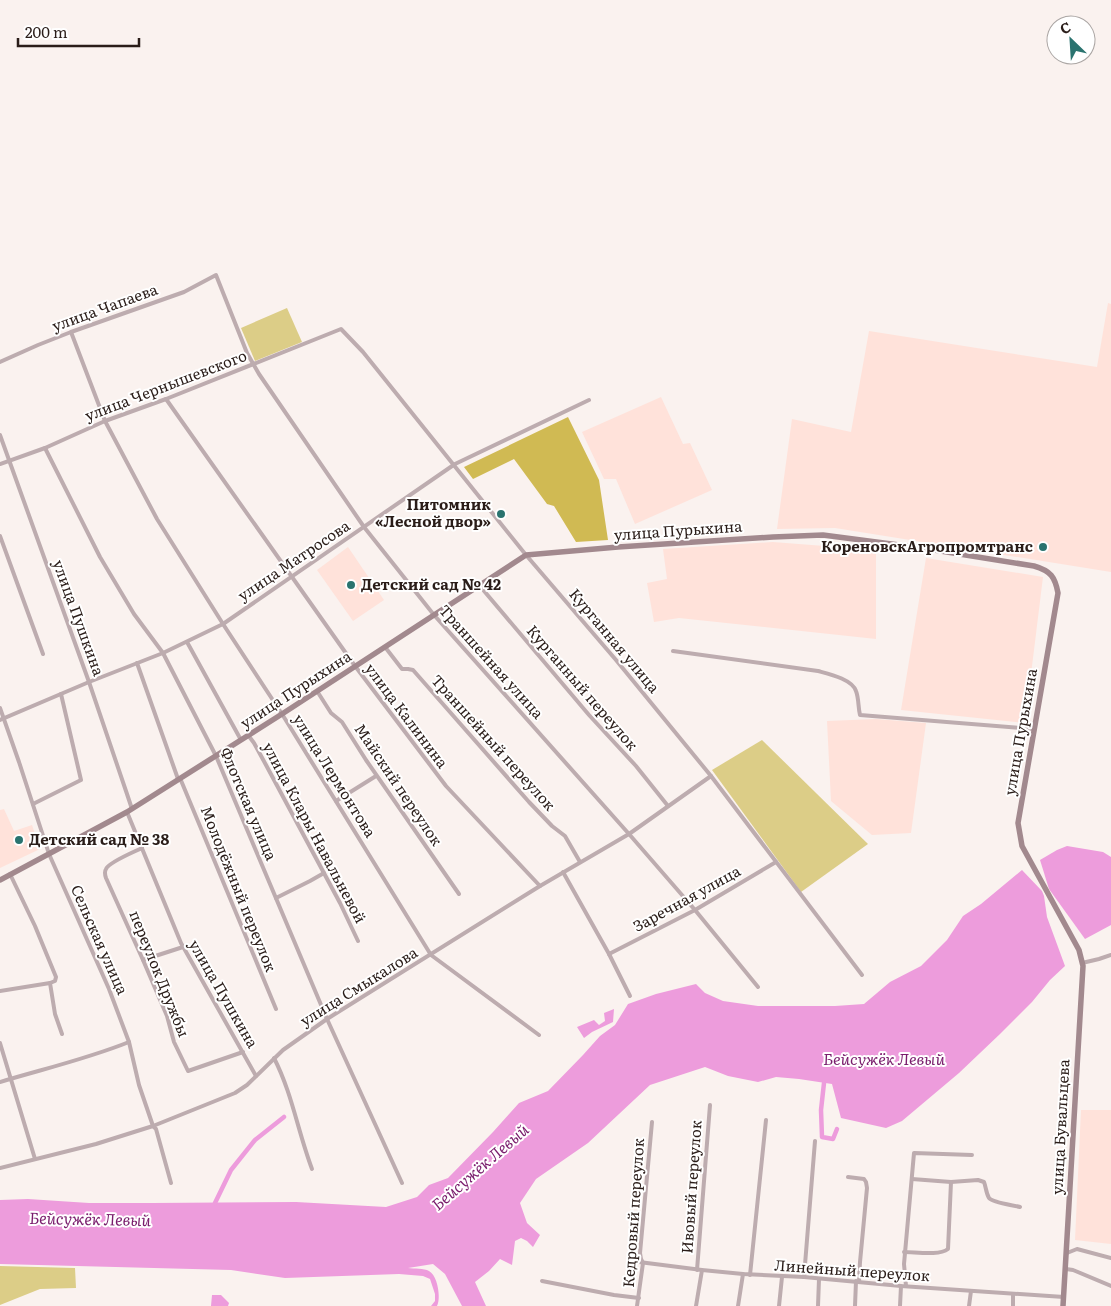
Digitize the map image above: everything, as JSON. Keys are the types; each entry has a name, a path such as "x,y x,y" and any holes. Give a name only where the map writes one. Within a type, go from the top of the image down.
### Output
{"street":[{"name":"улица Чапаева","path":"0,362 71,332 184,292 216,275"},
{"name":"Траншейная улица","path":"216,275 247,353 258,374 364,527 434,615 629,834 758,987"},
{"name":"улица Чернышевского","path":"0,464 45,448 105,421 166,399 341,329"},
{"name":"Курганная улица","path":"341,329 363,352 526,555 616,660 711,776 862,975"},
{"name":"улица Лермонтова","path":"71,332 105,421 157,520 282,714 431,955 539,1035"},
{"name":"улица Калинина","path":"166,399 355,666 446,786 540,886"},
{"name":"улица Матросова","path":"2,719 89,682 164,654 223,624 454,464 590,400"},
{"name":"улица Пушкина","path":"0,436 128,794 129,811 142,848 183,947 256,1076"},
{"name":"Флотская улица","path":"45,448 100,557 134,614 164,654 216,756 327,1019 402,1183"},
{"name":"улица Пурыхина","path":"0,880 129,811 526,555 721,540 823,535 922,548 1034,566 1045,569 1052,576 1058,594 1018,823 1022,846 1079,950"},
{"path":"0,536 43,654"},
{"name":"Курганный переулок","path":"479,585 668,806"},
{"name":"улица Клары Навальневой","path":"187,642 241,740"},
{"name":"Траншейный переулок","path":"385,647 402,669 413,670 529,802 552,826 565,836 580,862"},
{"path":"673,651 832,674 850,683 855,689 860,715 1034,729"},
{"name":"Молодёжный переулок","path":"138,663 179,779 276,1009"},
{"name":"Майский переулок","path":"317,691 331,713 342,722 376,776 459,894"},
{"path":"33,804 81,780 61,694"},
{"name":"Сельская улица","path":"0,708 2,719 19,762 49,854 109,989 129,1042 139,1085 153,1126 156,1129 172,1183"},
{"name":"улица Клары Навальневой","path":"248,736 262,757 324,872 358,941"},
{"path":"336,801 376,776"},
{"name":"улица Смыкалова","path":"0,1168 96,1144 153,1126 235,1093 247,1085 274,1058 327,1019 540,886 629,834 711,776"},
{"name":"переулок Дружбы","path":"142,848 106,868 106,878 167,1016 174,1042 188,1071 243,1052"},
{"name":"Заречная улица","path":"609,954 695,910 776,862"},
{"path":"276,898 324,872"},
{"path":"564,872 630,996"},
{"path":"0,991 50,983 56,978 10,874"},
{"path":"143,960 183,947"},
{"name":"улица Бувальцева","path":"1063,1306 1082,976 1082,962 1079,950"},
{"path":"1082,962 1111,955"},
{"path":"50,983 55,1014 62,1034"},
{"path":"0,1082 75,1061 129,1042"},
{"path":"0,1043 35,1159"},
{"name":"улица Пушкина","path":"274,1058 288,1093 304,1150 312,1169"},
{"name":"Ивовый переулок","path":"697,1270 710,1105"},
{"path":"750,1274 766,1120"},
{"name":"Кедровый переулок","path":"638,1306 640,1253 652,1122"},
{"path":"804,1277 815,1141"},
{"path":"900,1306 904,1286 904,1252 914,1153 972,1155"},
{"path":"848,1177 864,1179 867,1188 855,1306"},
{"path":"912,1179 950,1182 978,1180 984,1182 990,1199 1020,1207"},
{"path":"904,1252 932,1253 944,1252 948,1249 950,1182"},
{"path":"1067,1253 1077,1249 1111,1258"},
{"name":"Линейный переулок","path":"641,1262 743,1274 1064,1297"},
{"path":"1066,1269 1111,1286"},
{"name":"Ивовый переулок","path":"696,1306 702,1270"},
{"path":"738,1306 743,1274"},
{"path":"778,1306 782,1277"},
{"path":"818,1306 819,1278"},
{"path":"542,1281 614,1296 638,1298"},
{"path":"970,1306 971,1291"},
{"path":"1013,1306 1014,1294"}],"shaded area":[{"path":"1108,303 1111,304 1111,572 835,528 777,529 792,419 851,432 869,331 1097,367"},
{"path":"287,308 302,342 255,361 241,328"},
{"path":"661,397 683,444 690,443 712,490 635,524 616,479 604,479 582,432"},
{"path":"568,417 599,480 608,540 576,542 554,506 547,504 514,459 473,479 464,467"},
{"path":"773,542 876,550 876,639 679,618 654,622 647,583 667,579 663,549"},
{"name":"Детский сад № 42","path":"348,547 384,600 353,621 317,570"},
{"path":"926,558 1043,577 1025,723 901,710"},
{"path":"876,719 926,723 911,833 872,835 831,801 827,721"},
{"path":"762,740 868,844 801,892 712,770"},
{"name":"Детский сад № 38","path":"4,809 14,831 32,825 40,849 0,868 0,810"},
{"path":"1081,1110 1111,1110 1111,1244 1075,1240"},
{"path":"0,1266 75,1268 76,1288 40,1289 0,1305"}],"water":[{"path":"1067,846 1103,852 1111,857 1111,925 1085,939 1049,889 1040,860"},
{"name":"Бейсужёк Левый","path":"1022,870 1042,891 1047,917 1065,966 1050,980 1032,1002 959,1073 902,1121 886,1128 841,1118 832,1084 799,1079 776,1077 758,1082 728,1076 705,1067 650,1085 588,1143 536,1179 520,1203 527,1223 540,1235 533,1247 521,1238 515,1241 512,1265 500,1259 475,1282 486,1306 462,1306 445,1274 433,1264 408,1268 424,1269 435,1277 439,1298 437,1306 431,1306 435,1301 435,1294 430,1279 423,1276 399,1274 285,1278 231,1270 0,1264 0,1200 28,1199 89,1203 296,1202 386,1207 417,1197 429,1185 448,1178 519,1103 548,1091 600,1036 615,1025 628,1004 656,994 696,984 705,993 723,1001 758,1006 864,1004 890,982 921,966 947,940 963,916 981,904"},
{"path":"614,1009 613,1022 584,1038 577,1027 594,1020 599,1025 605,1021 604,1013"},
{"path":"212,1295 221,1295 229,1303 228,1306 211,1306"}],"waterway":[{"path":"824,1083 821,1110 822,1137 833,1139 837,1129"},
{"path":"215,1203 231,1170 255,1140 284,1117"}],"place":[{"name":"Питомник «Лесной двор»","path":"501,514"},
{"name":"КореновскАгропромтранс","path":"1043,547"},
{"name":"Детский сад № 42","path":"351,585"},
{"name":"Детский сад № 38","path":"19,840"}]}
